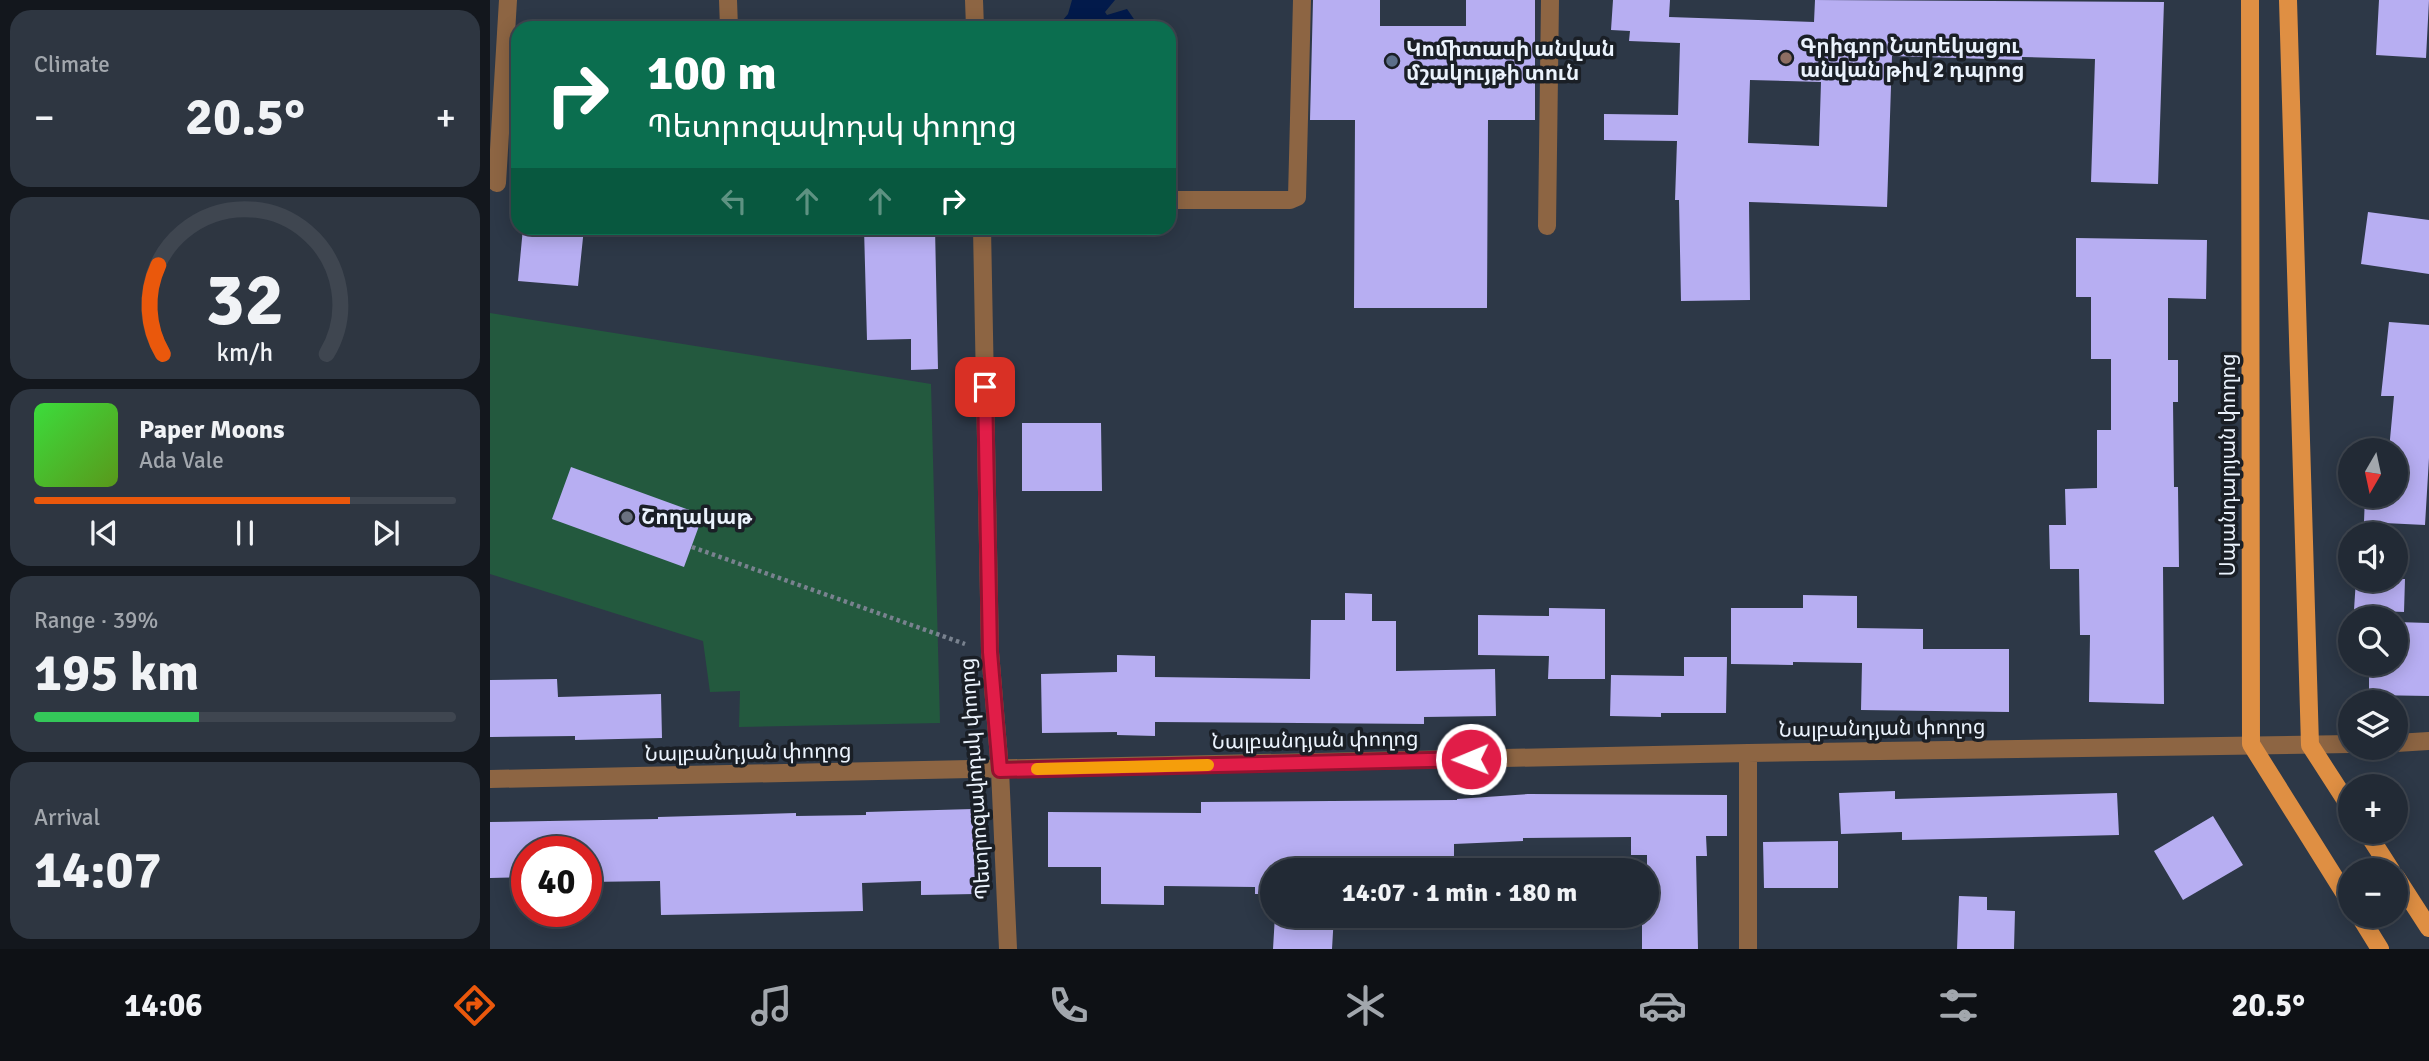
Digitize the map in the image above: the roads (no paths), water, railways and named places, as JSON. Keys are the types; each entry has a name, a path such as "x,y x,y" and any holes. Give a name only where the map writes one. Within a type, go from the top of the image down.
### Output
{"main road":[{"name":"Սպանդարյան փողոց","path":"2250,0 2251,744"},
{"path":"2288,0 2310,746 2338,789"},
{"path":"2251,744 2338,883"},
{"path":"2408,896 2429,928"},
{"path":"2367,928 2380,949"}],"street":[{"path":"497,183 508,0"},
{"path":"728,0 729,21"},
{"path":"974,0 975,21"},
{"path":"1176,200 1290,200 1297,197 1302,0"},
{"path":"1547,226 1550,0"},
{"name":"Պետրոզավոդսկ փողոց","path":"982,235 990,652 1000,770 1008,949"},
{"path":"2408,742 2429,741"},
{"name":"Նալբանդյան փողոց","path":"490,779 1748,753 2338,745"},
{"path":"1748,753 1748,949"}],"water":[{"path":"1072,0 1115,0 1105,12 1107,15 1127,9 1135,21 1062,21 1068,14"}],"place":[{"name":"Գրիգոր Նարեկացու անվան թիվ 2 դպրոց","path":"1786,58"},
{"name":"Կոմիտասի անվան մշակույթի տուն","path":"1392,61"},
{"name":"Շողակաթ","path":"627,517"}]}
